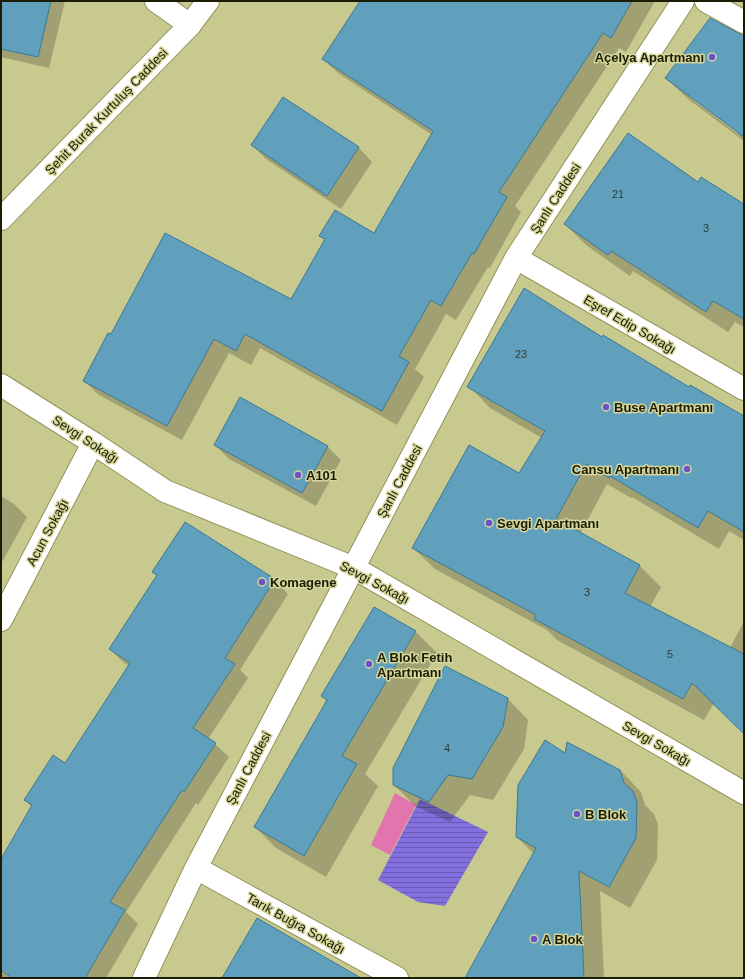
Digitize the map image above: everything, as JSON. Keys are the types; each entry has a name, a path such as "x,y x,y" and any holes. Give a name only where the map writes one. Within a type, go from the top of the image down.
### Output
{"street":[{"path":"156,1 190,25"},
{"name":"Şehit Burak Kurtuluş Caddesi","path":"1,219 190,25 208,1"},
{"name":"Şanlı Caddesi","path":"144,978 196,868 516,258 683,1"},
{"path":"706,1 744,22"},
{"name":"Eşref Edip Sokağı","path":"516,258 744,390"},
{"name":"Sevgi Sokağı","path":"1,385 93,443 165,491 354,568 744,794"},
{"name":"Acun Sokağı","path":"1,620 93,443"},
{"name":"Tarık Buğra Sokağı","path":"196,868 397,978"}],"shaded area":[{"path":"395,793 416,805 390,855 371,845"},
{"path":"420,799 488,832 445,906 418,902 378,880"}],"building":[{"path":"1,1 51,1 38,57 1,49"},
{"path":"360,1 632,1 611,38 603,33 499,192 507,197 474,254 472,253 441,306 431,300 399,356 409,362 382,411 245,334 236,351 214,339 167,426 83,381 108,333 111,334 165,233 291,299 325,239 319,236 335,210 374,233 433,131 322,59"},
{"name":"Açelya Apartmanı","path":"710,18 744,36 744,137 665,78"},
{"path":"283,97 359,147 327,196 251,145"},
{"path":"628,133 698,182 701,177 744,204 744,319 713,301 706,312 611,251 608,255 564,224"},
{"path":"524,288 602,337 603,335 689,387 690,385 744,416 744,532 708,511 698,528 610,476 609,478 586,464 556,519 640,565 625,593 744,654 744,734 692,683 683,699 534,619 536,615 412,548 469,445 519,473 545,431 467,387"},
{"path":"240,397 328,446 302,493 214,445"},
{"path":"185,522 275,579 225,658 235,664 193,728 216,743 184,792 182,790 110,902 125,910 85,978 12,978 1,970 1,859 32,805 24,800 53,755 65,763 130,663 109,649 157,575 152,572"},
{"path":"374,607 416,631 342,756 357,764 304,856 254,827 327,700 321,696"},
{"path":"445,666 508,698 503,727 472,779 448,775 429,802 393,785 393,768"},
{"path":"545,740 565,753 567,742 620,770 624,783 633,791 637,802 636,838 609,887 579,871 584,978 465,978 536,848 516,837 518,785"},
{"path":"257,918 361,978 222,978"}],"place":[{"name":"Açelya Apartmanı","path":"712,57"},
{"name":"Buse Apartmanı","path":"606,407"},
{"name":"Cansu Apartmanı","path":"687,469"},
{"name":"A101","path":"298,475"},
{"name":"Sevgi Apartmanı","path":"489,523"},
{"name":"Komagene","path":"262,582"},
{"name":"A Blok Fetih Apartmanı","path":"369,664"},
{"name":"B Blok","path":"577,814"},
{"name":"A Blok","path":"534,939"}]}
